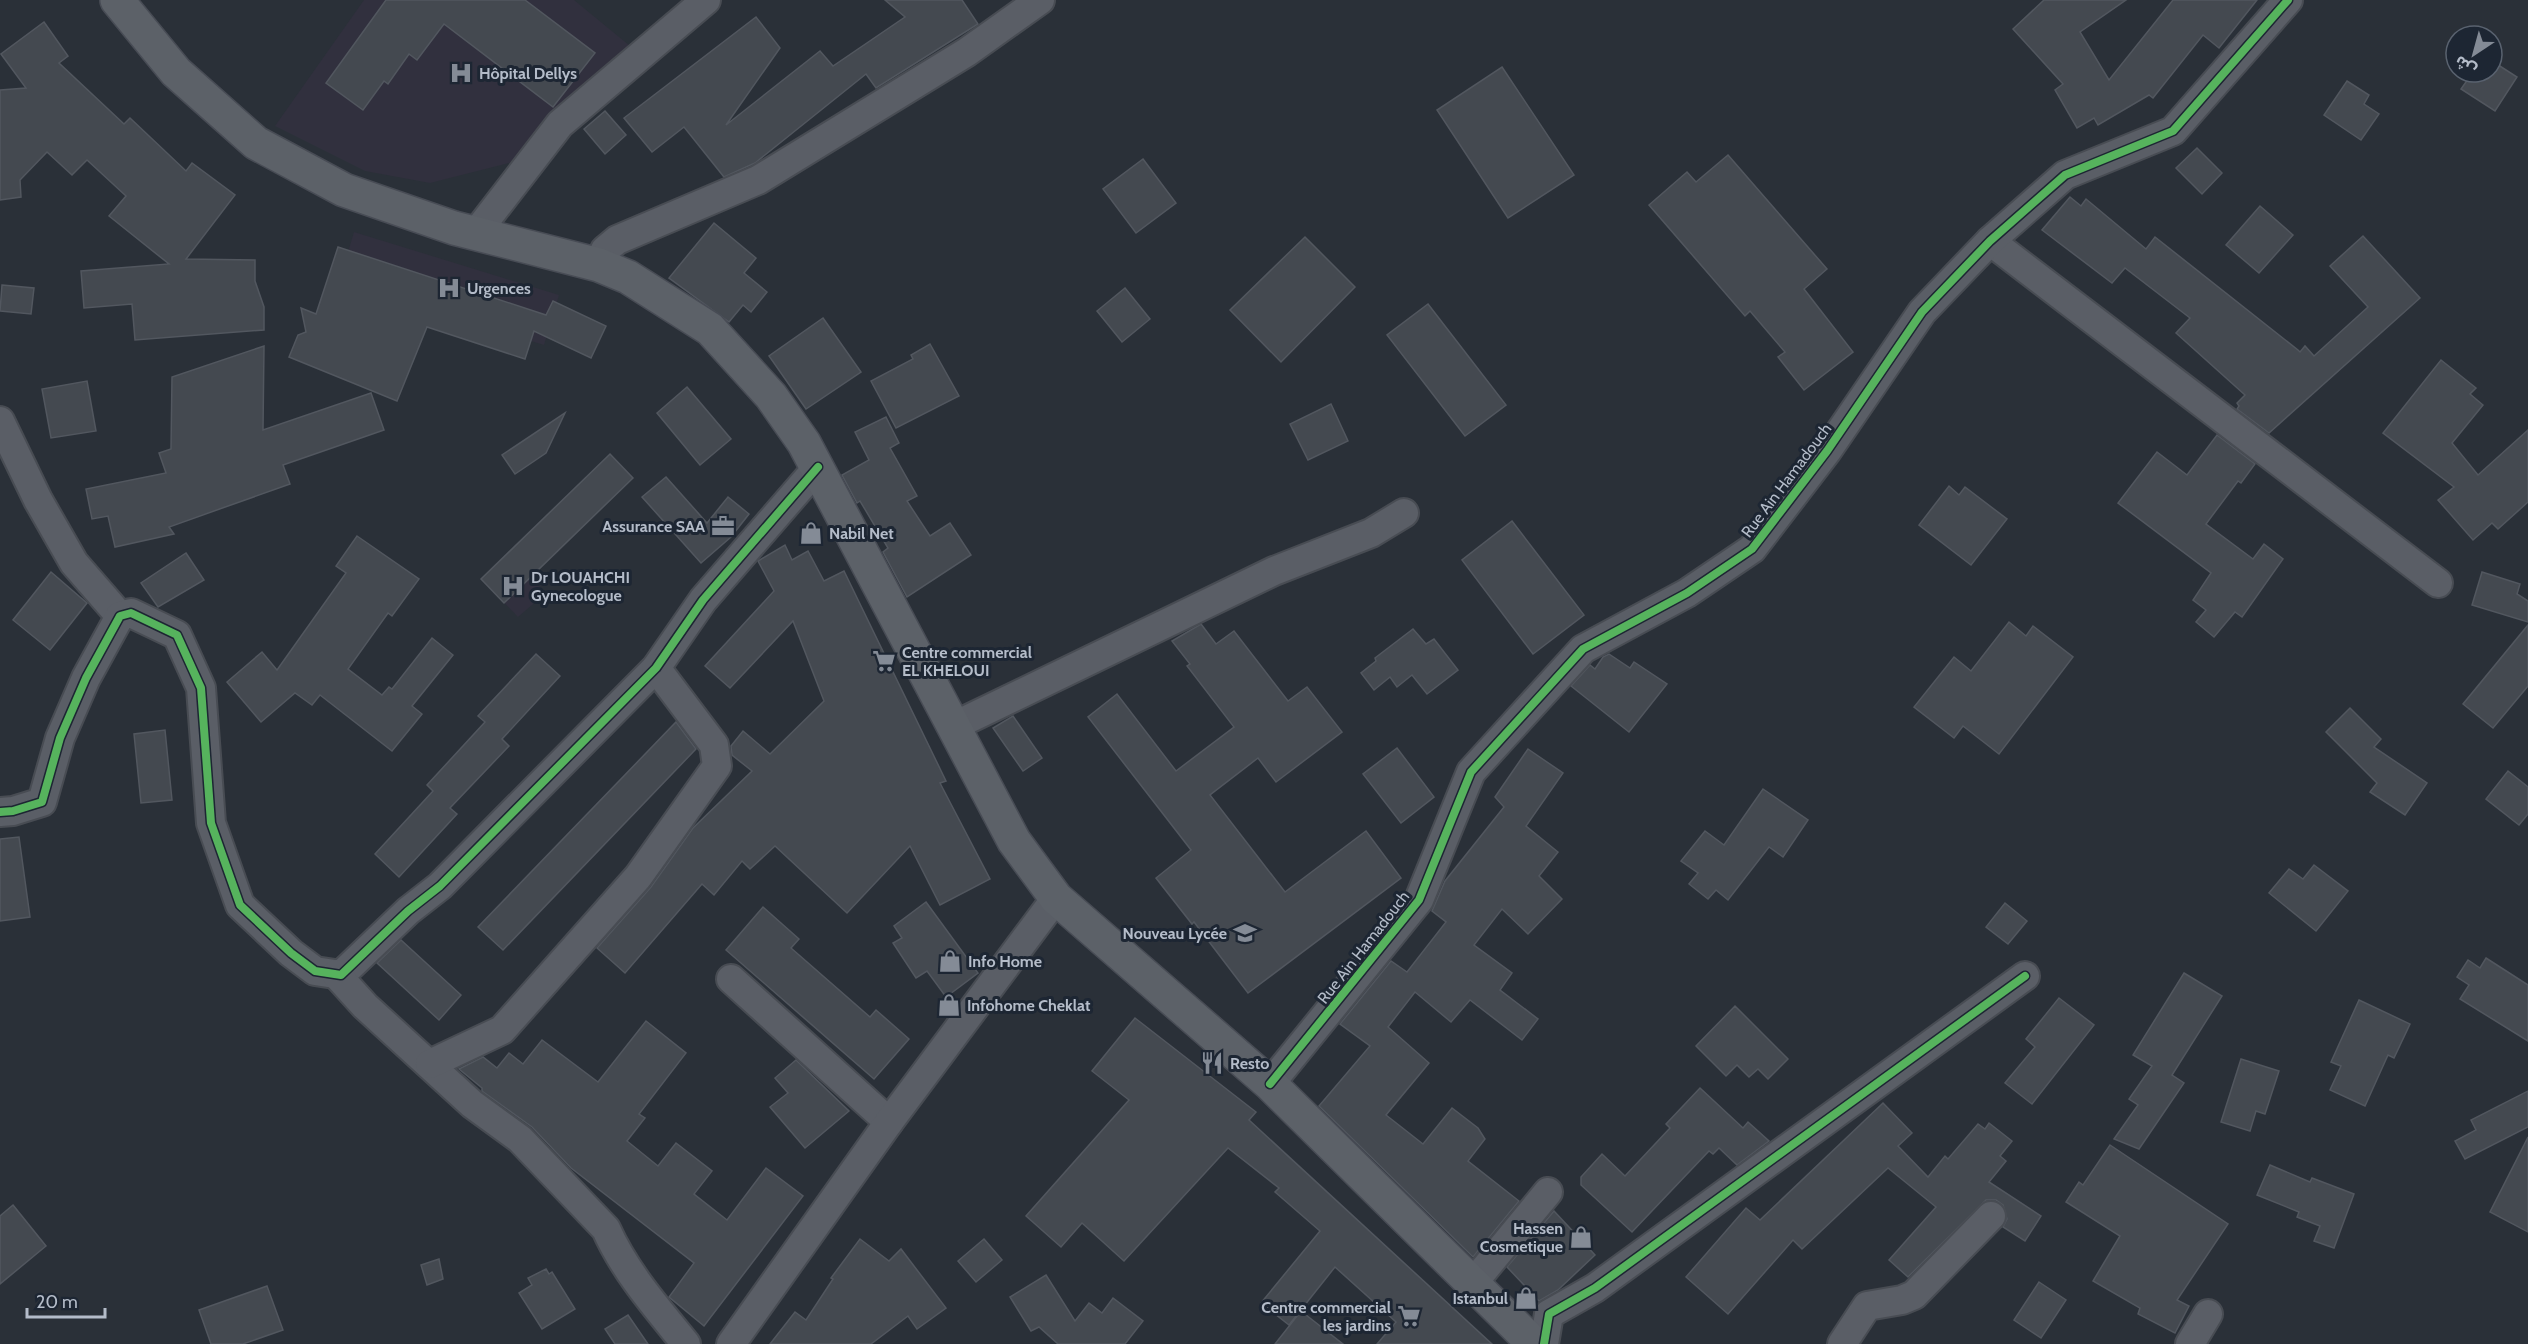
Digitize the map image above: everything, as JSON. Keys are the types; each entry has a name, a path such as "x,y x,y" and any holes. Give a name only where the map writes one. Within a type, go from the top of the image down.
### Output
{"main road":[{"path":"117,0 176,72 256,143 344,190 476,233 599,265 628,277 710,329 771,396 818,467 1014,841 1056,898 1270,1084 1534,1344"}],"street":[{"path":"476,233 560,124 706,0"},
{"path":"599,265 605,250 617,240 758,180 967,52 1040,0"},
{"name":"Rue Ain Hamadouch","path":"1270,1084 1419,900 1471,772 1582,649 1687,593 1752,549 1827,451 1922,312 1990,241 2066,175 2173,130 2288,0"},
{"path":"1990,241 2438,583"},
{"path":"0,421 38,500 74,563 120,616"},
{"path":"0,812 14,812 42,802 60,738 86,678 120,616 131,613 177,635 201,688 211,823 240,905 291,953 315,970 341,975 408,911 440,885 656,668 703,600 818,467"},
{"path":"954,726 1274,571 1371,533 1404,513"},
{"path":"430,1064 502,1030 638,878 717,766 714,745 656,668"},
{"path":"731,1344 889,1122 1056,898"},
{"path":"336,974 365,1006 472,1104 519,1139 606,1229 614,1247 647,1295 686,1344"},
{"path":"1544,1344 1549,1314 1594,1288 2025,976"},
{"path":"731,979 889,1122"},
{"path":"1473,1283 1548,1192"},
{"path":"1842,1344 1867,1305 1902,1300 1914,1295 1992,1216"},
{"path":"2190,1344 2208,1314"}],"shaded area":[{"name":"Hôpital Dellys","path":"364,0 574,0 630,46 545,154 430,183 365,171 275,126"},
{"name":"Urgences","path":"354,232 559,295 544,345 339,282"},
{"name":"Dr LOUAHCHI Gynecologue","path":"506,555 546,593 518,617 481,579"}],"building":[{"name":"Hôpital Dellys","path":"386,0 525,0 595,53 553,107 444,24 417,60 409,54 388,84 384,81 363,110 326,83"},
{"path":"885,0 962,0 978,24 876,88 866,74 755,163 724,177 684,127 652,152 624,118 756,17 780,48 726,125 820,51 833,66 905,17"},
{"path":"2044,0 2126,0 2080,32 2109,80 2173,0 2257,0 2219,48 2203,35 2153,98 2149,95 2098,125 2094,118 2077,128 2055,90 2063,84 2013,29"},
{"path":"44,22 68,56 59,63 124,124 130,118 186,171 192,163 235,195 186,259 255,260 255,281 264,307 264,330 135,340 132,304 84,308 81,271 169,264 109,216 126,196 87,160 72,175 47,152 20,180 21,197 0,200 0,90 26,88 1,54"},
{"path":"1502,67 1574,175 1508,218 1437,110"},
{"path":"2504,69 2517,77 2495,111 2461,89 2465,84 2504,84"},
{"path":"2347,81 2369,95 2364,104 2379,114 2361,140 2324,115"},
{"path":"605,111 626,135 605,154 584,129"},
{"path":"2197,148 2222,173 2202,194 2176,168"},
{"path":"1728,155 1827,269 1804,289 1853,352 1804,390 1778,357 1785,352 1750,311 1745,316 1649,205 1687,172 1696,182"},
{"path":"1143,159 1176,203 1136,233 1103,189"},
{"path":"2070,197 2081,206 2086,199 2146,249 2155,237 2300,352 2305,346 2314,356 2368,307 2330,266 2363,236 2420,298 2269,433 2237,409 2239,406 2237,403 2245,395 2176,333 2190,318 2125,268 2112,283 2042,230"},
{"path":"2260,206 2293,235 2259,273 2226,245"},
{"path":"714,223 756,258 744,273 767,292 751,312 743,305 729,322 669,278"},
{"path":"1305,237 1355,287 1281,362 1230,310"},
{"path":"338,247 546,315 553,301 606,326 591,358 534,331 525,359 427,327 397,401 289,357 298,335 306,332 301,308 316,314"},
{"path":"2,285 34,288 31,314 0,311"},
{"path":"1125,288 1150,319 1122,342 1097,311"},
{"path":"1428,304 1506,405 1465,436 1387,335"},
{"path":"823,318 861,372 806,409 769,356"},
{"path":"930,344 959,396 896,428 871,381 913,359 911,355"},
{"path":"264,346 263,430 371,393 384,430 283,465 290,484 169,527 174,534 115,547 108,516 92,519 86,489 166,473 159,453 171,449 172,377"},
{"path":"2441,360 2476,388 2470,394 2483,405 2452,443 2478,475 2528,430 2528,502 2498,529 2492,523 2473,540 2438,500 2454,487 2383,433"},
{"path":"87,381 96,431 51,438 42,389"},
{"path":"687,387 731,439 700,465 657,413"},
{"path":"1331,404 1348,441 1308,460 1290,424"},
{"path":"565,413 546,453 515,474 502,455"},
{"path":"886,417 899,443 890,448 917,496 907,501 930,536 950,523 971,555 907,597 883,552 888,548 860,501 857,503 842,475 869,460 855,432"},
{"path":"2217,435 2255,464 2241,483 2238,481 2206,524 2253,559 2264,544 2283,559 2242,617 2235,612 2214,637 2196,622 2206,610 2193,600 2211,573 2118,503 2157,452 2187,475"},
{"path":"610,454 633,478 504,603 481,579"},
{"path":"666,477 707,523 728,497 749,514 731,537 701,563 642,497"},
{"path":"1949,486 1959,495 1965,487 2007,519 1971,565 1919,525"},
{"path":"1512,521 1584,615 1533,654 1462,560"},
{"path":"357,536 419,579 392,616 388,613 348,669 382,695 389,687 392,689 432,638 453,655 412,706 422,714 392,751 320,695 312,705 295,693 261,722 227,682 262,652 277,670 346,573 336,566"},
{"path":"785,545 792,560 808,551 824,581 844,571 946,781 940,783 990,879 940,905 910,846 847,913 775,846 750,869 742,861 714,895 702,884 625,973 597,948 651,887 693,828 752,771 732,755 731,746 743,731 770,754 824,701 793,621 730,688 705,666 774,591 758,561"},
{"path":"186,553 204,580 158,607 141,583"},
{"path":"51,572 87,603 50,650 13,620"},
{"path":"2482,572 2520,584 2517,594 2528,601 2528,622 2472,605"},
{"path":"2009,622 2026,636 2033,626 2073,657 1999,754 1963,726 1954,738 1914,707 1954,657 1971,671"},
{"path":"1201,624 1216,644 1234,631 1288,701 1307,687 1342,732 1276,782 1258,758 1210,795 1285,892 1366,831 1401,878 1248,993 1194,922 1192,924 1156,878 1191,850 1088,717 1117,694 1176,771 1234,727 1187,666 1190,664 1172,641"},
{"path":"2528,625 2528,686 2493,728 2463,704"},
{"path":"1413,629 1426,644 1434,639 1458,670 1427,694 1412,675 1397,687 1390,677 1374,690 1361,673 1376,661 1375,658"},
{"path":"536,654 560,676 502,739 509,746 450,808 457,814 399,877 375,854 433,791 427,785 485,722 478,716"},
{"path":"1609,654 1630,668 1634,662 1667,684 1629,732 1571,686 1590,665 1595,669 1603,657"},
{"path":"2350,708 2381,739 2374,747 2427,783 2405,815 2370,792 2377,783 2326,732"},
{"path":"1013,716 1042,758 1023,771 993,728"},
{"path":"676,722 696,749 503,950 478,927"},
{"path":"165,730 172,800 141,803 134,734"},
{"path":"1397,748 1434,797 1401,823 1363,774"},
{"path":"1528,749 1563,773 1526,826 1558,852 1539,876 1562,899 1528,934 1502,909 1474,945 1512,973 1500,990 1538,1019 1522,1040 1470,1000 1451,1022 1415,992 1388,1027 1429,1063 1386,1115 1423,1144 1452,1108 1478,1128 1485,1139 1468,1161 1519,1201 1473,1257 1319,1106 1370,1046 1340,1024 1391,961 1407,972 1446,922 1432,911 1445,881 1504,807 1495,797"},
{"path":"2508,771 2528,787 2528,814 2519,825 2486,799"},
{"path":"1763,789 1808,820 1783,857 1769,847 1728,900 1716,890 1708,899 1689,884 1698,873 1681,861 1705,831 1724,845"},
{"path":"19,837 30,917 0,921 0,839"},
{"path":"2314,865 2348,891 2316,931 2269,893 2289,869 2303,879"},
{"path":"926,902 978,973 946,997 927,971 916,978 893,943 902,938 894,926"},
{"path":"2005,903 2027,921 2008,944 1986,927"},
{"path":"763,907 799,939 791,948 870,1017 876,1010 909,1039 874,1079 726,950"},
{"path":"401,940 461,995 439,1020 377,963"},
{"path":"2486,958 2528,985 2528,1041 2460,999 2469,985 2457,977 2468,960 2480,968"},
{"path":"2184,973 2222,996 2172,1075 2184,1083 2139,1149 2114,1139 2138,1105 2129,1099 2152,1066 2133,1055"},
{"path":"2059,998 2094,1025 2032,1104 2005,1083 2035,1047 2026,1039"},
{"path":"2359,1000 2410,1024 2394,1058 2388,1055 2365,1106 2330,1090 2341,1066 2331,1062"},
{"path":"1735,1006 1788,1059 1768,1079 1758,1069 1749,1077 1737,1065 1726,1076 1696,1046"},
{"path":"1135,1018 1256,1112 1249,1120 1492,1344 1377,1344 1396,1322 1335,1267 1289,1325 1261,1303 1320,1231 1275,1192 1279,1188 1228,1148 1124,1261 1082,1223 1061,1247 1026,1216 1129,1100 1092,1071"},
{"path":"646,1021 686,1053 639,1114 645,1118 627,1141 658,1166 676,1143 712,1171 694,1194 727,1220 766,1168 803,1196 704,1326 669,1297 694,1263 571,1168 532,1127 482,1091 482,1088 459,1069 483,1057 497,1068 509,1053 523,1064 542,1040 598,1082"},
{"path":"2241,1059 2279,1071 2265,1114 2256,1111 2250,1131 2221,1122"},
{"path":"796,1060 849,1111 805,1148 770,1107 788,1093 775,1078"},
{"path":"1700,1088 1743,1128 1748,1122 1769,1141 1737,1165 1719,1148 1713,1154 1709,1151 1632,1232 1581,1185 1581,1177 1602,1154 1625,1176 1670,1128 1666,1124"},
{"path":"2528,1091 2528,1127 2465,1159 2455,1141 2476,1130 2471,1120"},
{"path":"1883,1103 1912,1133 1898,1146 1928,1177 1945,1156 1948,1159 1978,1124 1985,1129 1989,1123 2012,1141 2000,1156 2006,1161 1989,1182 2041,1216 2025,1241 2003,1227 2007,1219 2003,1205 1996,1200 1986,1200 1908,1277 1889,1260 1936,1207 1888,1168 1802,1249 1793,1240 1728,1314 1686,1277 1746,1208 1760,1220"},
{"path":"2528,1137 2528,1232 2490,1212"},
{"path":"2110,1145 2228,1224 2177,1300 2189,1306 2175,1333 2138,1314 2140,1308 2093,1281 2120,1236 2066,1202 2079,1182 2083,1185"},
{"path":"2270,1165 2310,1182 2312,1178 2354,1194 2334,1248 2314,1241 2320,1226 2297,1217 2299,1212 2257,1195"},
{"path":"13,1205 46,1246 0,1284 0,1216"},
{"path":"1554,1211 1595,1255 1558,1290 1539,1301 1507,1267"},
{"path":"860,1239 889,1261 901,1249 946,1308 917,1329 908,1316 871,1344 770,1344 795,1312 806,1320 833,1279 831,1278"},
{"path":"984,1239 1002,1260 976,1282 958,1261"},
{"path":"439,1259 443,1279 427,1285 421,1265"},
{"path":"546,1269 549,1274 552,1272 575,1309 542,1329 519,1293 532,1285 528,1278"},
{"path":"1046,1275 1075,1321 1089,1303 1102,1313 1113,1298 1143,1321 1125,1344 1058,1344 1039,1327 1031,1331 1010,1297"},
{"path":"2039,1282 2066,1300 2041,1338 2014,1320"},
{"path":"267,1286 283,1330 243,1344 211,1344 199,1310"},
{"path":"1301,1311 1343,1344 1275,1344"},
{"path":"628,1315 648,1344 615,1344 605,1329"}],"cycle path":[{"path":"1270,1084 1419,900 1471,772 1583,649 1687,593 1752,549 1827,451 1922,312 1990,241 2065,175 2173,131 2288,0"},
{"path":"0,812 13,811 42,802 60,738 86,678 120,616 131,613 177,635 201,688 211,823 240,905 291,953 315,971 341,975 408,911 440,886 656,668 703,600 818,467"},
{"path":"1544,1344 1549,1314 1595,1288 2025,976"}],"place":[{"name":"Hôpital Dellys","path":"461,73"},
{"name":"Urgences","path":"449,288"},
{"name":"Assurance SAA","path":"723,526"},
{"name":"Nabil Net","path":"811,533"},
{"name":"Dr LOUAHCHI Gynecologue","path":"513,586"},
{"name":"Centre commercial EL KHELOUI","path":"884,661"},
{"name":"Nouveau Lycée","path":"1245,933"},
{"name":"Info Home","path":"950,961"},
{"name":"Infohome Cheklat","path":"949,1005"},
{"name":"Resto","path":"1212,1063"},
{"name":"Hassen Cosmetique","path":"1581,1237"},
{"name":"Istanbul","path":"1526,1298"},
{"name":"Centre commercial les jardins","path":"1409,1316"}]}
